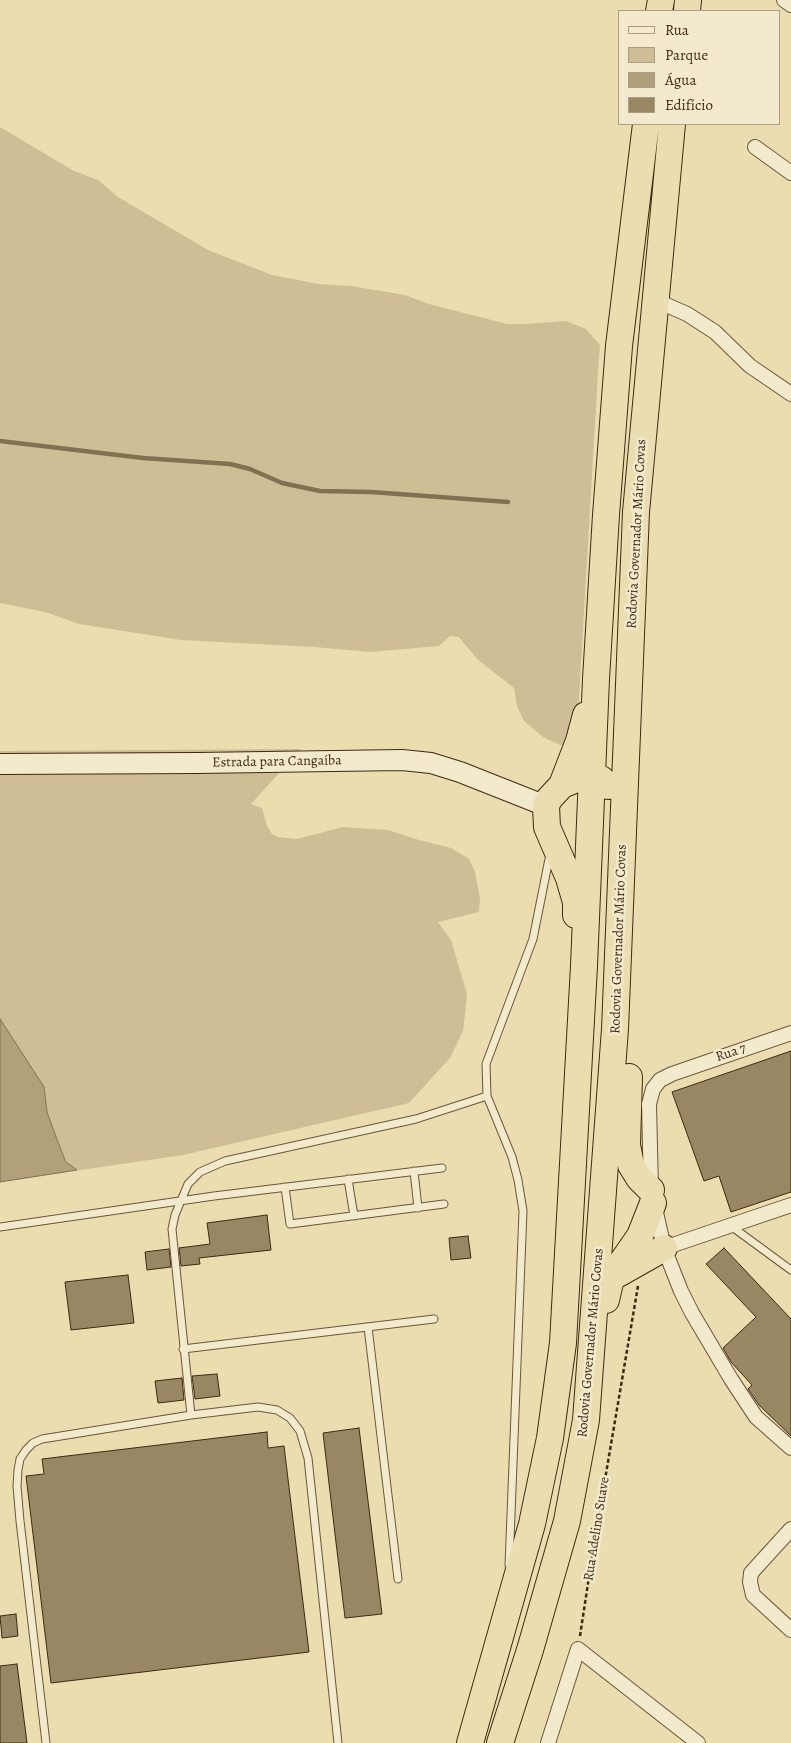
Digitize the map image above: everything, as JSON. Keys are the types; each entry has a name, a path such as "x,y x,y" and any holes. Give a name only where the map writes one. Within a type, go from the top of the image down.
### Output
{"highway":[{"name":"Rodovia Governador Mário Covas","path":"470,1743 532,1524 550,1438 563,1343 606,514 619,346 646,125"},
{"name":"Rodovia Governador Mário Covas","path":"500,1743 530,1650 566,1521 586,1420 615,1030 636,512 672,125"},
{"path":"572,1191 560,1157 576,927 576,902 569,878 547,827 546,806 562,785 579,741 596,678"},
{"path":"562,785 593,776 601,780 612,791 608,933 618,955"},
{"path":"593,1336 604,1307 610,1278 640,1236 652,1197 631,1165 627,1145 634,887 622,856"},
{"path":"610,1278 654,1254"}],"street":[{"path":"784,0 791,4"},
{"path":"754,147 791,173"},
{"path":"655,300 687,314 715,332 750,366 791,394"},
{"name":"Estrada para Cangaíba","path":"0,764 197,764 402,760 431,763 460,772 546,806"},
{"name":"Rua 7","path":"791,1033 672,1074 660,1080 653,1089 649,1104 654,1254 681,1291 731,1379 756,1416 791,1448"},
{"path":"654,1254 791,1205"},
{"path":"791,1529 751,1573 750,1582 752,1595 791,1630"},
{"path":"548,1743 578,1649 698,1743"}],"lane":[{"path":"507,1616 523,1211 512,1157 487,1096 486,1064 533,939 552,838"},
{"path":"190,1416 172,1229 180,1201 188,1184 200,1172 225,1161 416,1119 487,1096"},
{"path":"0,1227 180,1201 442,1168"},
{"path":"414,1171 418,1208"},
{"path":"348,1180 354,1216"},
{"path":"285,1188 290,1224 444,1204"},
{"path":"730,1226 791,1270"},
{"path":"183,1349 434,1320"},
{"path":"368,1327 398,1579"},
{"path":"46,1743 20,1521 18,1478 20,1459 33,1443 42,1439 258,1407 277,1410 290,1418 300,1431 308,1458 338,1743"}],"path":[{"name":"Rua Adelino Suave","path":"578,1649 594,1544 654,1254"}],"green space":[{"path":"0,127 74,171 98,180 118,197 208,250 272,275 319,284 351,286 405,295 429,304 507,324 566,321 586,329 600,345 577,732 567,745 560,745 543,737 524,721 517,706 514,688 477,659 459,637 450,636 439,646 370,652 181,640 79,624 45,612 0,603"},
{"path":"301,749 251,804 262,808 267,826 272,834 278,837 297,839 343,827 388,830 451,848 469,859 475,872 480,898 479,912 438,922 451,940 467,994 463,1031 450,1058 409,1103 183,1155 76,1171 67,1162 56,1137 47,1112 44,1087 0,1019 0,751"}],"water":[{"path":"0,1019 44,1087 47,1112 56,1137 66,1162 77,1170 0,1182"}],"building":[{"path":"791,1051 791,1192 731,1212 719,1176 704,1181 672,1092"},
{"path":"267,1215 271,1250 199,1258 200,1264 181,1266 179,1248 210,1244 207,1223"},
{"path":"468,1236 471,1258 451,1260 449,1238"},
{"path":"724,1248 791,1319 791,1436 759,1405 748,1389 752,1385 731,1362 723,1348 756,1317 706,1264"},
{"path":"169,1249 171,1267 147,1270 145,1252"},
{"path":"128,1275 134,1323 71,1330 65,1282"},
{"path":"217,1374 220,1396 195,1399 192,1376"},
{"path":"182,1378 184,1400 158,1403 155,1381"},
{"path":"359,1428 382,1614 345,1618 323,1433"},
{"path":"267,1432 268,1448 284,1446 309,1652 51,1683 26,1476 44,1474 42,1459"},
{"path":"16,1614 18,1636 2,1638 0,1616"},
{"path":"17,1664 27,1743 0,1743 0,1666"}],"waterway":[{"path":"0,441 143,458 230,464 250,469 282,483 320,491 371,492 508,502"}]}
